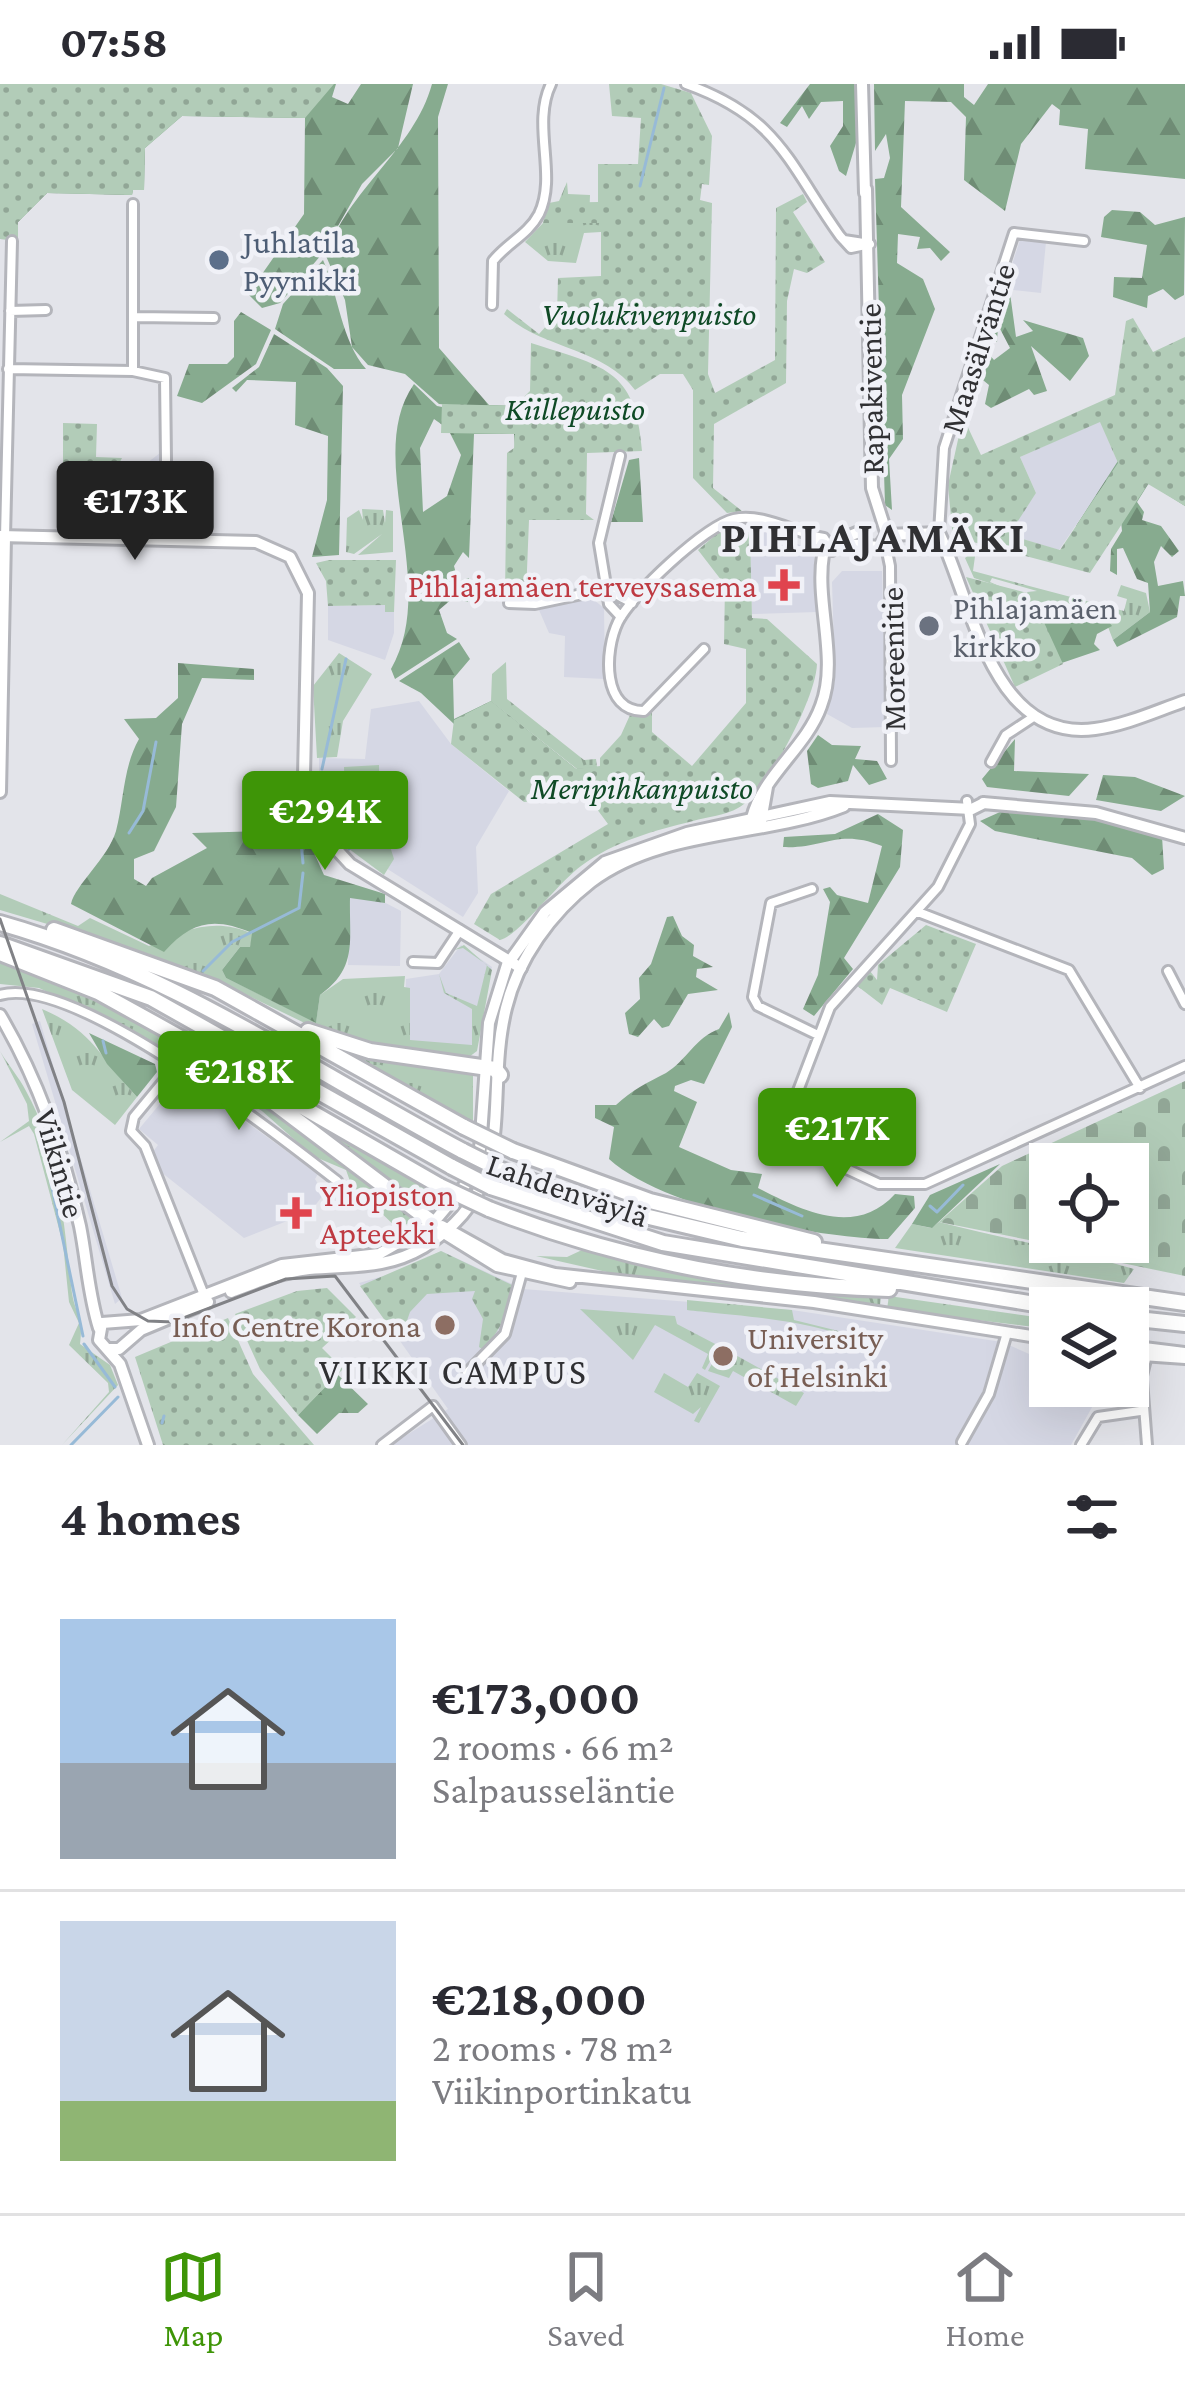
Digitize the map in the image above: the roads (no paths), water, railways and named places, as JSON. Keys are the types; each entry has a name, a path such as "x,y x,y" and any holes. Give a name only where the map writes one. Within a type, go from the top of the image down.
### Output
{"highway":[{"path":"0,921 118,950 370,1051 493,1071"},
{"name":"Lahdenväylä","path":"0,921 113,960 172,987 499,1168 666,1224 1185,1303"},
{"path":"0,949 98,992 440,1186 578,1242 702,1271 862,1288 948,1291"},
{"name":"Lahdenväylä","path":"0,949 69,964 166,1005 491,1186 663,1243 1029,1303"},
{"path":"260,1010 464,1127 513,1150 650,1201 895,1261"},
{"path":"208,1053 441,1228"},
{"path":"1149,1320 1185,1324"}],"main road":[{"name":"Rapakiventie","path":"862,84 875,535"},
{"path":"759,820 767,787 823,703 823,577 829,549 875,535 939,533 1001,683 1035,716 1066,728 1091,730 1185,701"},
{"path":"0,792 3,537 270,544 302,572 308,593 306,805 337,853 520,968"},
{"path":"108,1349 282,1265 379,1254 441,1228 475,1198 492,1160 492,1005 509,961 545,912 605,862 653,843 830,802 1066,808 1185,838"},
{"path":"493,1071 520,968 566,905 610,870 759,820"},
{"name":"Viikintie","path":"0,1015 55,1130 99,1328"},
{"name":"Viikintie","path":"0,1026 15,1044"},
{"path":"441,1228 478,1257 554,1281 717,1290 1029,1335"},
{"path":"87,1288 110,1318 124,1323 206,1300"},
{"path":"110,1318 99,1328 99,1340 120,1364 151,1445"},
{"path":"124,1323 151,1445"},
{"path":"1149,1353 1185,1355"}],"street":[{"path":"492,305 493,261 528,230 542,204 541,112 551,84"},
{"path":"686,84 742,107 766,128 844,240 866,244"},
{"path":"133,204 133,370"},
{"name":"Maasälväntie","path":"939,533 944,448 1014,233 1084,241"},
{"path":"3,537 5,328 12,241"},
{"path":"10,310 46,310"},
{"path":"134,317 214,319"},
{"path":"8,369 159,373 169,386 167,540"},
{"path":"620,456 600,537 606,589 620,616"},
{"path":"704,649 652,706 628,710 611,686 613,639 620,616 699,536 734,518 811,537 829,549"},
{"name":"Moreenitie","path":"875,535 888,557 891,760"},
{"path":"509,603 535,604 606,589 632,603"},
{"path":"991,762 1006,735 1035,716"},
{"path":"971,805 938,886 848,982 818,1035 780,1138 879,1184 925,1184 1185,1066"},
{"path":"812,889 771,903 752,991 758,1006 818,1035"},
{"path":"918,912 1069,970 1140,1088"},
{"path":"413,962 438,963 460,930"},
{"path":"1168,971 1185,1004"},
{"path":"0,995 34,994 177,1065 337,1181"},
{"path":"177,1065 134,1117 131,1131 145,1146 206,1300"},
{"path":"467,1373 505,1334 523,1271"},
{"path":"962,1442 989,1394 1007,1331"},
{"path":"382,1445 433,1406 461,1445"},
{"path":"1140,1407 1147,1445"},
{"path":"1081,1445 1098,1417 1140,1412"}],"waterway":[{"path":"640,186 664,88"},
{"path":"322,769 346,659"},
{"path":"129,833 143,811 156,742"},
{"path":"318,782 326,820 349,849"},
{"path":"300,831 303,863"},
{"path":"203,971 232,942 299,908 303,873"},
{"path":"103,1041 106,1053"},
{"path":"46,1159 83,1336"},
{"path":"930,1206 937,1212 963,1185"},
{"path":"754,1195 802,1216"},
{"path":"84,1344 115,1387"},
{"path":"71,1445 118,1397"},
{"path":"162,1423 164,1416"}],"tram line":[{"path":"0,919 64,1102 112,1286 127,1309 148,1321 173,1322 286,1279 335,1276 463,1445"}],"place":[{"name":"Juhlatila Pyynikki","path":"219,260"},
{"name":"Pihlajamäen terveysasema","path":"784,585"},
{"name":"Pihlajamäen kirkko","path":"929,626"},
{"name":"Yliopiston Apteekki","path":"296,1213"},
{"name":"Info Centre Korona","path":"445,1325"},
{"name":"University of Helsinki","path":"723,1356"}],"district":[{"name":"PIHLAJAMÄKI","path":"874,536"},
{"name":"VIIKKI CAMPUS","path":"454,1371"}],"park label":[{"name":"Vuolukivenpuisto","path":"649,313"},
{"name":"Kiillepuisto","path":"575,408"},
{"name":"Meripihkanpuisto","path":"642,787"}]}
